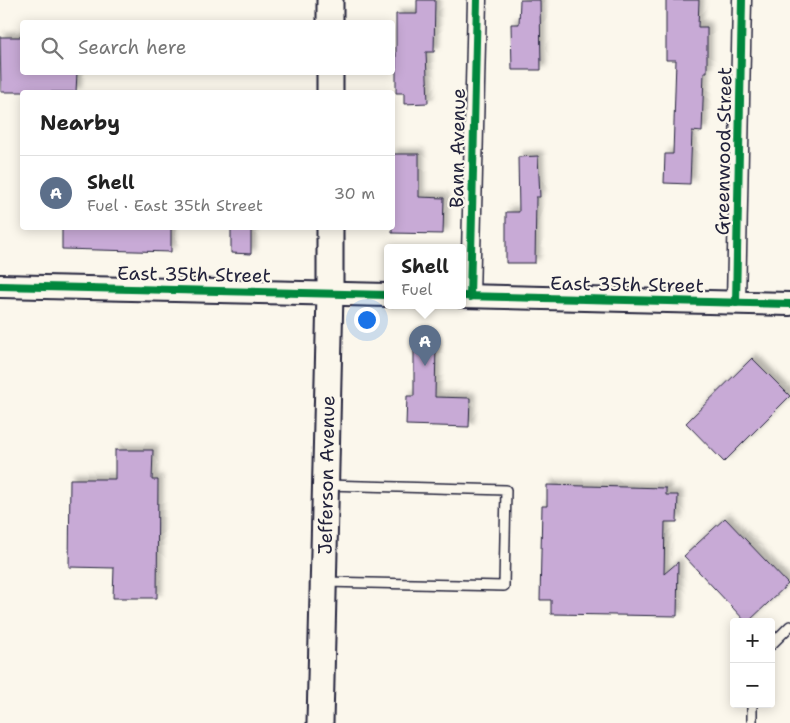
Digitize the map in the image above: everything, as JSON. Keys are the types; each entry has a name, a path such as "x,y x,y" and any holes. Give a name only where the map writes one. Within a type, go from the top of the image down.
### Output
{"main road":[{"path":"329,0 330,20"},
{"path":"330,75 330,90"},
{"name":"Jefferson Avenue","path":"320,723 330,230"}],"street":[{"name":"Bann Avenue","path":"466,297 477,0"},
{"name":"Greenwood Street","path":"736,303 742,0"},
{"name":"East 35th Street","path":"0,286 384,295"},
{"name":"East 35th Street","path":"466,297 790,304"}],"lane":[{"path":"323,582 504,586 506,490 326,485"},
{"path":"775,641 790,626"},
{"path":"752,708 752,723"}],"building":[{"path":"417,0 435,0 434,52 426,52 428,103 404,104 404,93 396,93 396,14 417,14"},
{"path":"520,0 540,0 541,70 512,70 511,24 519,24"},
{"path":"666,0 699,0 698,27 707,27 707,72 704,72 702,132 692,131 690,184 664,183 665,154 673,154 676,60 666,60"},
{"path":"0,37 20,37 20,75 77,75 76,90 1,92"},
{"path":"395,154 419,154 419,197 444,198 443,234 392,233 392,230 395,230"},
{"path":"538,156 540,197 536,197 535,263 506,263 506,212 519,212 518,157"},
{"path":"62,230 171,230 171,252 62,249"},
{"path":"231,230 251,230 251,254 231,253"},
{"path":"414,344 436,344 435,397 470,398 469,427 406,425 407,396 414,396"},
{"path":"752,358 790,396 724,462 686,423"},
{"path":"115,450 153,450 152,480 158,480 157,598 113,598 114,568 69,567 70,479 115,479"},
{"path":"547,485 666,488 666,495 678,495 677,522 665,522 664,574 678,562 677,616 551,614 551,600 540,600 542,506 547,506"},
{"path":"725,518 788,584 752,618 742,618 684,556"}],"cycle path":[{"path":"470,297 477,0"},
{"path":"736,303 742,0"},
{"path":"0,286 384,295"},
{"path":"466,296 790,304"}],"place":[{"name":"Shell","path":"425,366"}]}
